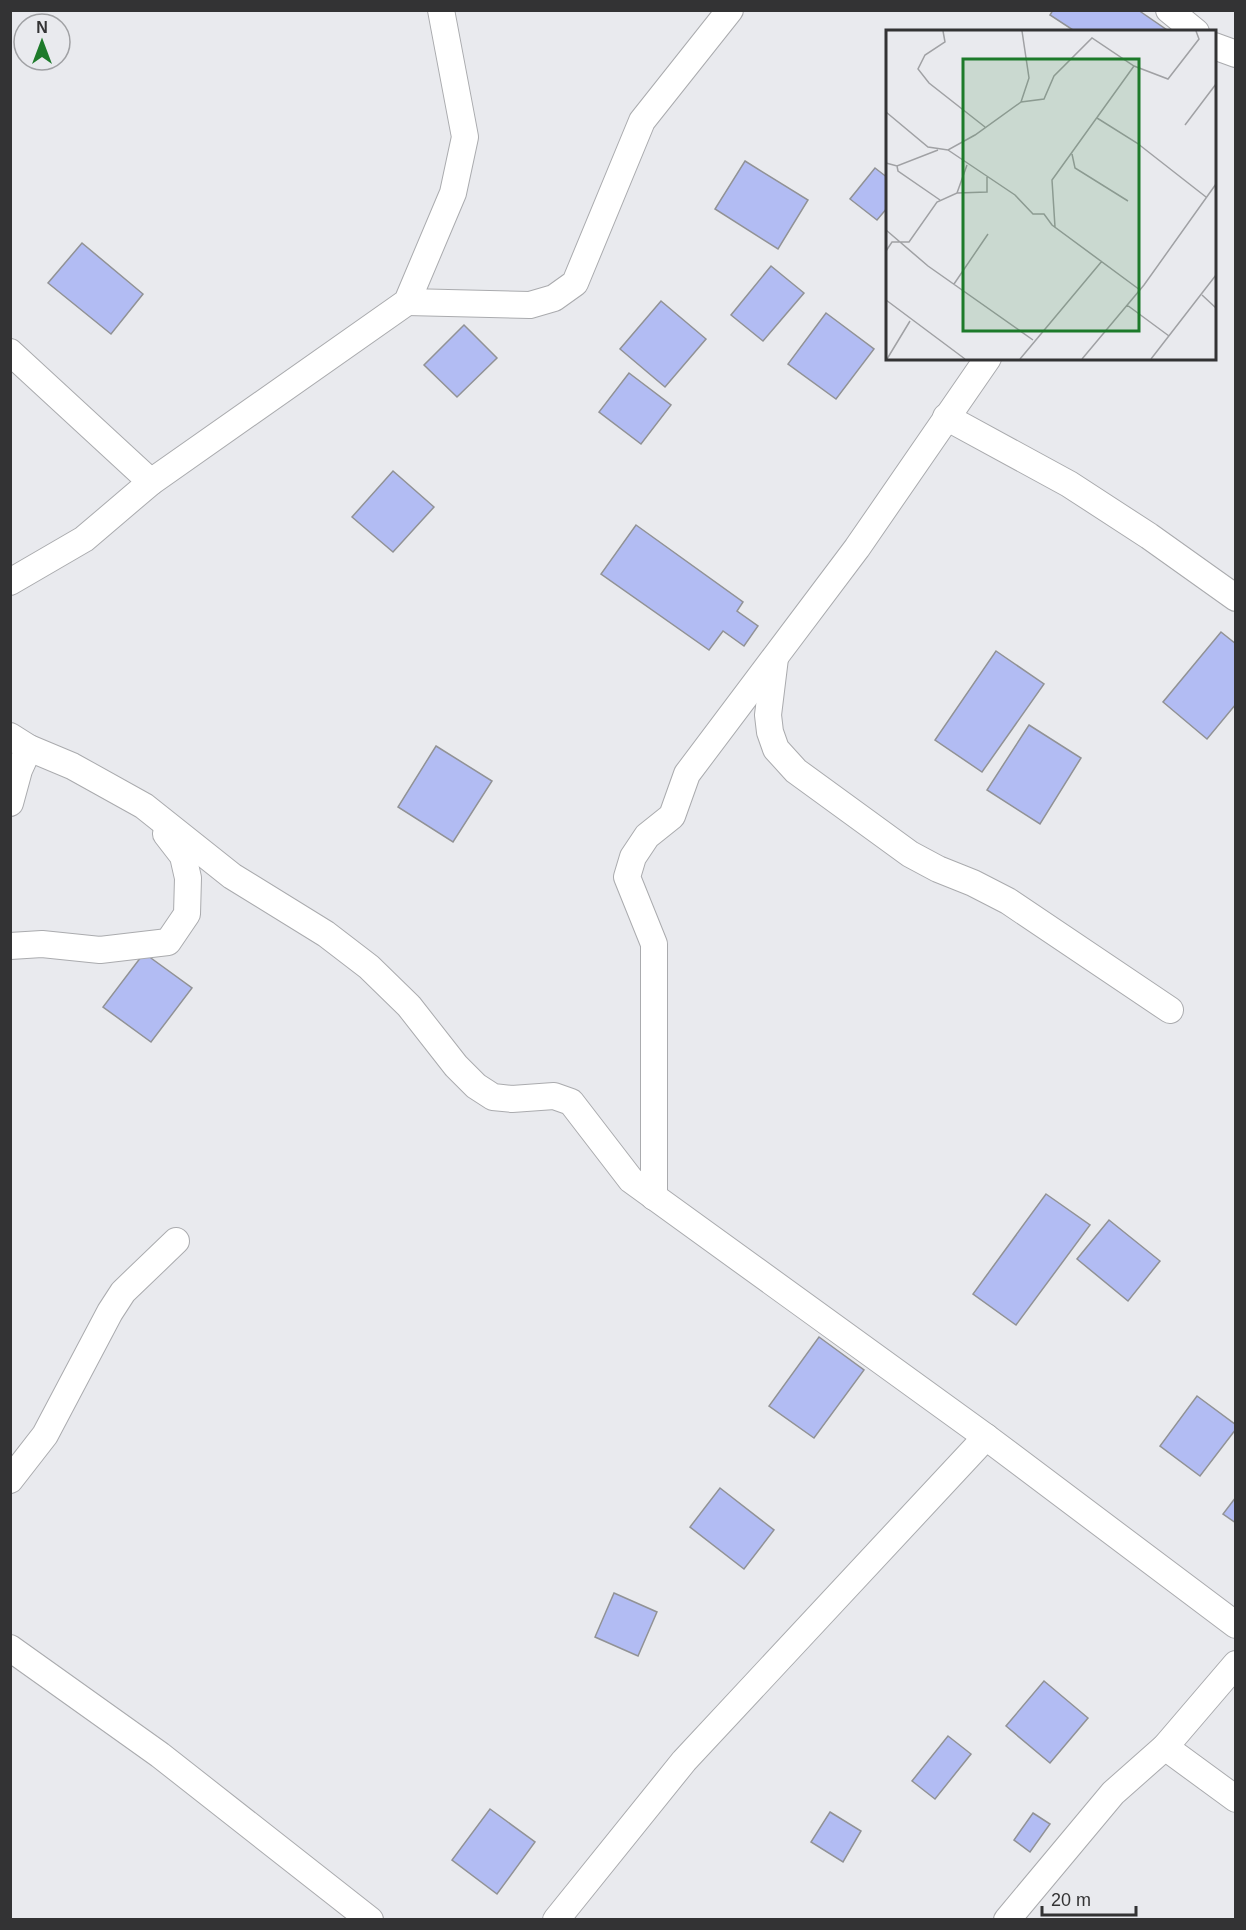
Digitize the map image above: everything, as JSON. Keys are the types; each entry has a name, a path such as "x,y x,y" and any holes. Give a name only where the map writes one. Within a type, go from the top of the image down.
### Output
{"street":[{"path":"10,582 84,539 152,482 407,302 453,193 465,137 441,10"},
{"path":"407,302 530,305 554,298 575,283 642,121 730,10"},
{"path":"1169,10 1194,30"},
{"path":"1216,46 1236,54"},
{"path":"10,352 152,482"},
{"path":"654,1197 654,944 627,878 633,857 647,836 672,816 687,774 857,548 987,360"},
{"path":"946,417 1069,484 1149,536 1236,598"},
{"path":"775,658 768,715 770,732 776,749 796,771 910,854 1008,901 1170,1010"},
{"path":"10,803 19,770 20,742 72,766 144,806 232,876 326,934 369,967 409,1006 456,1066 476,1086 493,1097 512,1099 554,1096 571,1102 631,1180 986,1437 1236,1625"},
{"path":"10,946 42,944 100,950 168,942 187,914 188,878 183,856 144,806"},
{"path":"10,1480 45,1435 110,1312 123,1292 176,1241"},
{"path":"556,1920 684,1761 986,1437"},
{"path":"10,1648 160,1755 370,1920"},
{"path":"1007,1920 1113,1793 1165,1747 1236,1664"},
{"path":"1165,1747 1236,1799"}],"building":[{"path":"1053,10 1138,10 1167,30 1073,30 1050,15"},
{"path":"745,161 808,200 778,249 715,209"},
{"path":"875,168 886,176 886,209 877,220 850,199"},
{"path":"82,243 143,294 111,334 48,283"},
{"path":"771,266 804,293 763,341 731,315"},
{"path":"661,301 706,339 665,387 620,349"},
{"path":"826,313 874,349 836,399 788,364"},
{"path":"464,325 497,358 457,397 424,365"},
{"path":"629,373 671,405 641,444 599,412"},
{"path":"393,471 434,507 393,552 352,517"},
{"path":"636,525 743,602 737,611 758,626 744,646 723,631 709,650 601,574"},
{"path":"1221,632 1236,644 1236,704 1207,739 1163,702"},
{"path":"996,651 1044,684 982,772 935,740"},
{"path":"1029,725 1081,758 1040,824 987,790"},
{"path":"436,746 492,781 453,842 398,807"},
{"path":"144,953 192,988 151,1042 103,1007"},
{"path":"1046,1194 1090,1225 1016,1325 973,1294"},
{"path":"1109,1220 1160,1261 1128,1301 1077,1259"},
{"path":"819,1337 864,1370 814,1438 769,1406"},
{"path":"1197,1396 1236,1425 1236,1429 1200,1476 1160,1446"},
{"path":"720,1488 774,1530 744,1569 690,1527"},
{"path":"1236,1497 1236,1523 1223,1514"},
{"path":"614,1593 657,1612 638,1656 595,1637"},
{"path":"1044,1681 1088,1718 1050,1763 1006,1726"},
{"path":"948,1736 971,1754 935,1799 912,1781"},
{"path":"490,1809 535,1842 497,1894 452,1860"},
{"path":"830,1812 861,1831 843,1862 811,1842"},
{"path":"1033,1813 1050,1824 1030,1852 1014,1840"}]}
